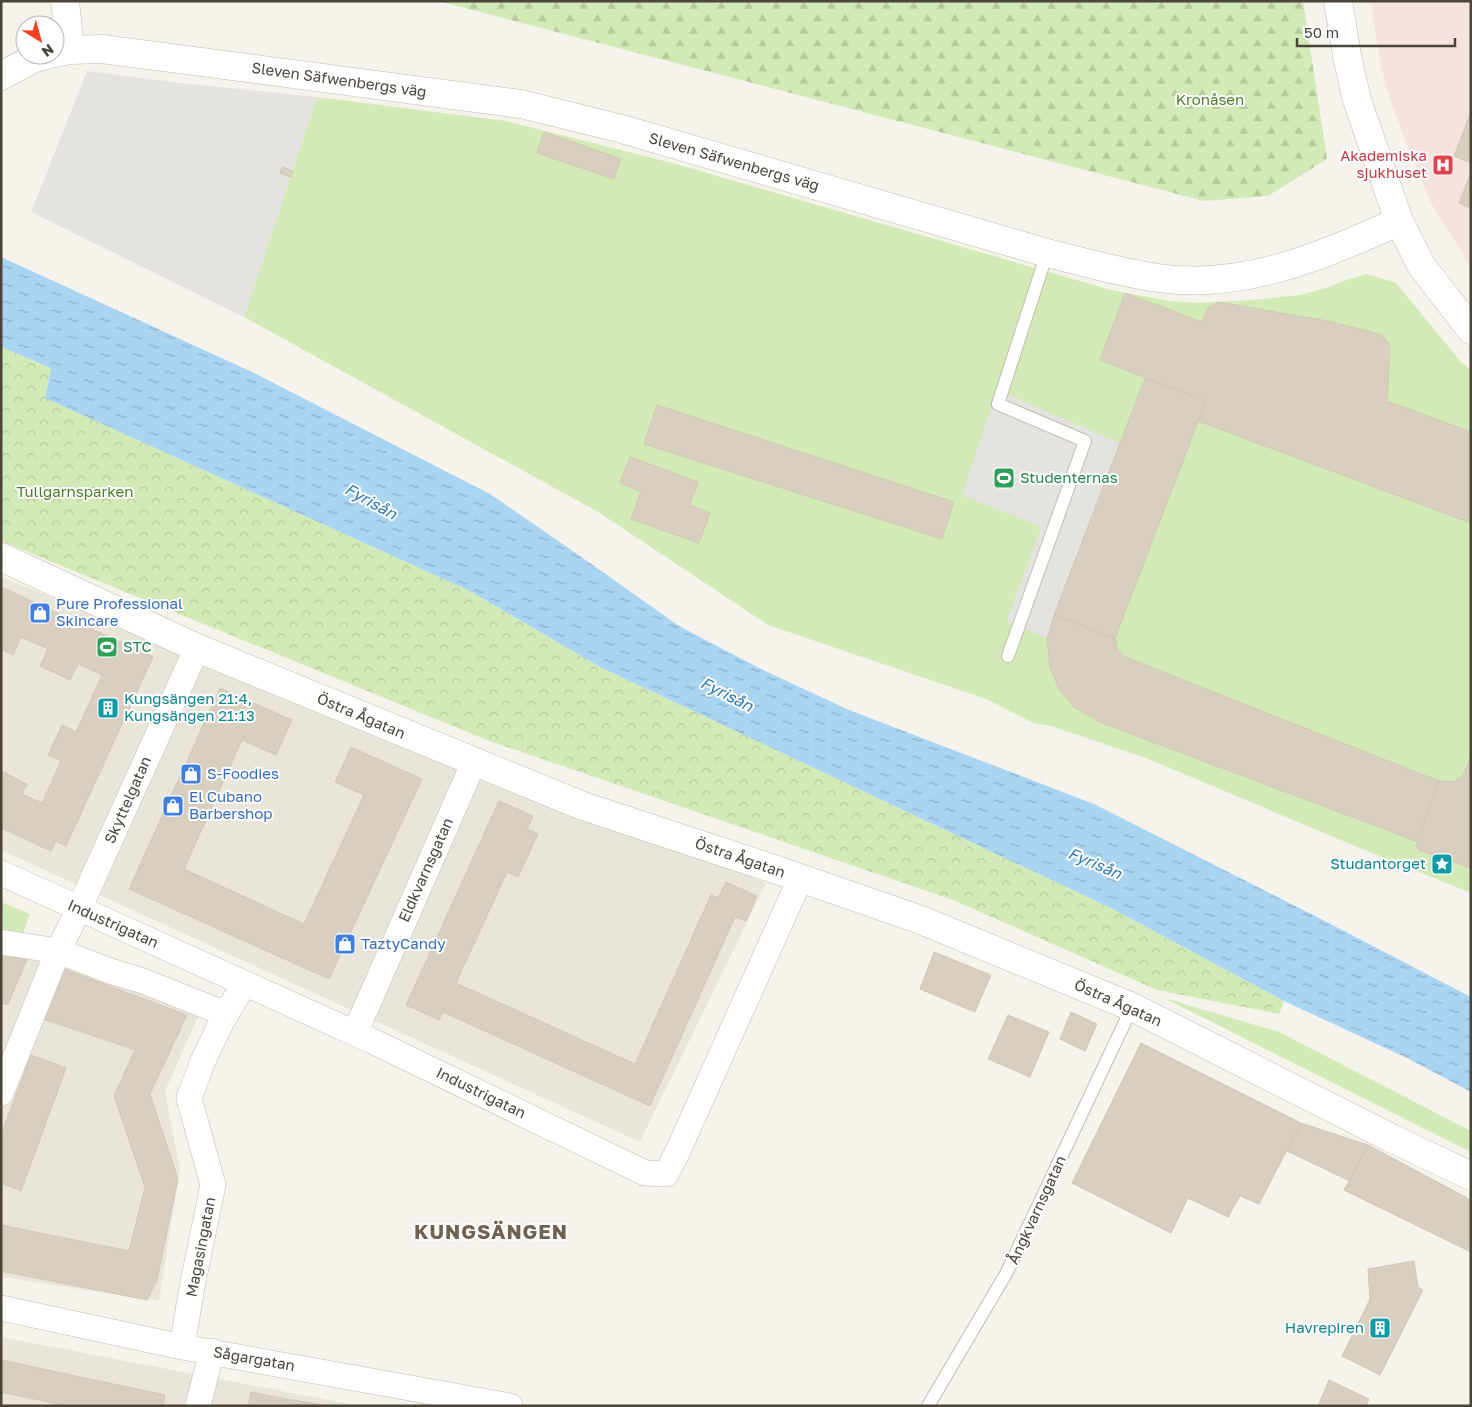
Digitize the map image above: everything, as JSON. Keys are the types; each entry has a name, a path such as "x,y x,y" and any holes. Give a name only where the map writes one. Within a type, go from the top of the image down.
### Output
{"street":[{"path":"63,15 65,1"},
{"path":"1338,1 1357,100 1399,221 1420,265 1471,330"},
{"name":"Sleven Säfwenbergs väg","path":"65,52 102,48 521,104 622,129 1047,253 1113,270 1160,278 1203,280 1257,274 1298,264 1357,241 1399,221"},
{"name":"Sleven Säfwenbergs väg","path":"1,76 22,65"},
{"name":"Östra Ågatan","path":"1,557 197,648 582,806 921,920 1132,1007 1391,1138 1471,1176"},
{"name":"Skyttelgatan","path":"1,1093 58,951 79,909 197,648"},
{"name":"Eldkvarnsgatan","path":"355,1033 474,762"},
{"name":"Industrigatan","path":"1,873 355,1033 645,1173 666,1174 800,879"},
{"path":"1,942 58,951 110,971 143,981 226,1014"},
{"name":"Magasingatan","path":"182,1347 213,1185 189,1098 203,1061 226,1014 244,984"},
{"name":"Sågargatan","path":"1,1308 182,1347 509,1406"},
{"path":"198,1406 212,1352"}],"lane":[{"path":"1008,656 1086,441 998,404 1047,253"},
{"name":"Ångkvarnsgatan","path":"928,1406 1007,1272 1132,1007"}],"shaded area":[{"name":"Akademiska sjukhuset","path":"1371,1 1471,1 1471,267 1431,203 1400,127 1387,90 1378,52"},
{"path":"87,71 317,97 244,317 31,212"},
{"path":"997,390 1120,443 1047,639 1007,621 1041,527 962,495"},
{"path":"1,577 766,883 640,1142 1,850"},
{"path":"1,948 17,949 201,1010 165,1091 180,1169 159,1301 1,1277"},
{"path":"1,1337 360,1406 1,1406"}],"green space":[{"name":"Kronåsen","path":"438,1 1303,1 1327,159 1268,196 1204,201"},
{"name":"Studenternas","path":"317,97 506,121 676,164 1111,290 1169,301 1197,303 1300,295 1367,274 1396,283 1461,362 1471,370 1471,893 1146,758 1051,726 1033,723 989,700 768,625 600,513 244,317"},
{"name":"Tullgarnsparken","path":"1,347 51,368 45,398 470,591 600,667 1111,908 1284,1001 1279,1014 1157,990 953,900 487,740 1,541"},
{"path":"1,902 30,914 17,949 1,948"},
{"path":"1164,998 1279,1032 1471,1131 1471,1152"}],"water":[{"name":"Fyrisån","path":"1,257 252,372 490,494 679,626 759,668 849,710 1094,804 1471,997 1471,1092 1407,1058 1284,1001 1111,908 600,667 470,591 45,398 51,368 1,347"}],"building":[{"path":"1471,112 1471,163 1454,156"},
{"path":"544,132 621,159 614,179 537,153"},
{"path":"282,167 293,171 291,177 280,173"},
{"path":"1471,175 1471,208 1459,203"},
{"path":"1125,293 1202,322 1207,309 1218,302 1328,321 1383,336 1390,347 1387,401 1471,432 1471,523 1198,421 1206,401 1100,360"},
{"path":"1145,378 1206,401 1115,638 1054,615"},
{"path":"657,405 954,502 942,539 644,444"},
{"path":"630,457 698,482 690,505 710,513 699,543 631,519 641,491 620,483"},
{"name":"Kungsängen 21:4, Kungsängen 21:13","path":"1,587 153,657 66,846 56,841 51,851 1,828 1,771 27,784 22,794 42,803 61,761 48,755 62,725 76,732 102,675 78,664 70,680 40,666 48,649 21,637 13,655 1,649"},
{"path":"1054,615 1115,638 1117,649 1125,657 1439,781 1416,841 1102,723 1074,707 1059,689 1050,667 1047,639"},
{"path":"220,688 292,720 276,755 242,740 184,869 304,924 364,795 335,782 351,747 422,779 329,979 129,889"},
{"path":"1471,757 1471,868 1419,850 1416,846 1439,781 1454,782 1463,776"},
{"path":"499,801 533,816 527,829 538,834 518,877 507,872 456,983 635,1064 711,895 718,898 726,882 757,896 746,921 735,917 650,1106 443,1012 439,1020 406,1005"},
{"path":"934,952 991,975 975,1012 920,989"},
{"path":"1,957 28,957 8,1004 1,1004"},
{"path":"64,969 187,1015 150,1094 178,1179 157,1280 147,1300 1,1271 1,1225 129,1251 145,1187 114,1096 135,1050 43,1019"},
{"path":"1071,1012 1097,1024 1085,1051 1060,1039"},
{"path":"1008,1015 1049,1032 1030,1077 988,1059"},
{"path":"1141,1043 1301,1123 1259,1204 1240,1196 1228,1217 1188,1198 1171,1233 1072,1183"},
{"path":"31,1055 66,1068 21,1191 1,1183 1,1135"},
{"path":"1301,1123 1368,1145 1350,1181 1287,1151"},
{"path":"1368,1145 1471,1200 1471,1252 1344,1190"},
{"name":"Havrepiren","path":"1414,1261 1418,1287 1423,1290 1380,1375 1342,1356 1370,1299 1368,1269"},
{"path":"1,1360 165,1395 163,1406 68,1406 1,1392"},
{"path":"1329,1380 1369,1399 1366,1406 1318,1406"},
{"path":"251,1392 281,1398 328,1406 248,1406"}],"place":[{"name":"Akademiska sjukhuset","path":"1443,165"},
{"name":"Studenternas","path":"1004,478"},
{"name":"Pure Professional Skincare","path":"40,613"},
{"name":"STC","path":"107,647"},
{"name":"Kungsängen 21:4, Kungsängen 21:13","path":"108,708"},
{"name":"S-Foodies","path":"191,774"},
{"name":"El Cubano Barbershop","path":"173,806"},
{"name":"Studantorget","path":"1442,864"},
{"name":"TaztyCandy","path":"345,944"},
{"name":"Havrepiren","path":"1380,1328"}],"district":[{"name":"KUNGSÄNGEN","path":"491,1232"}]}
